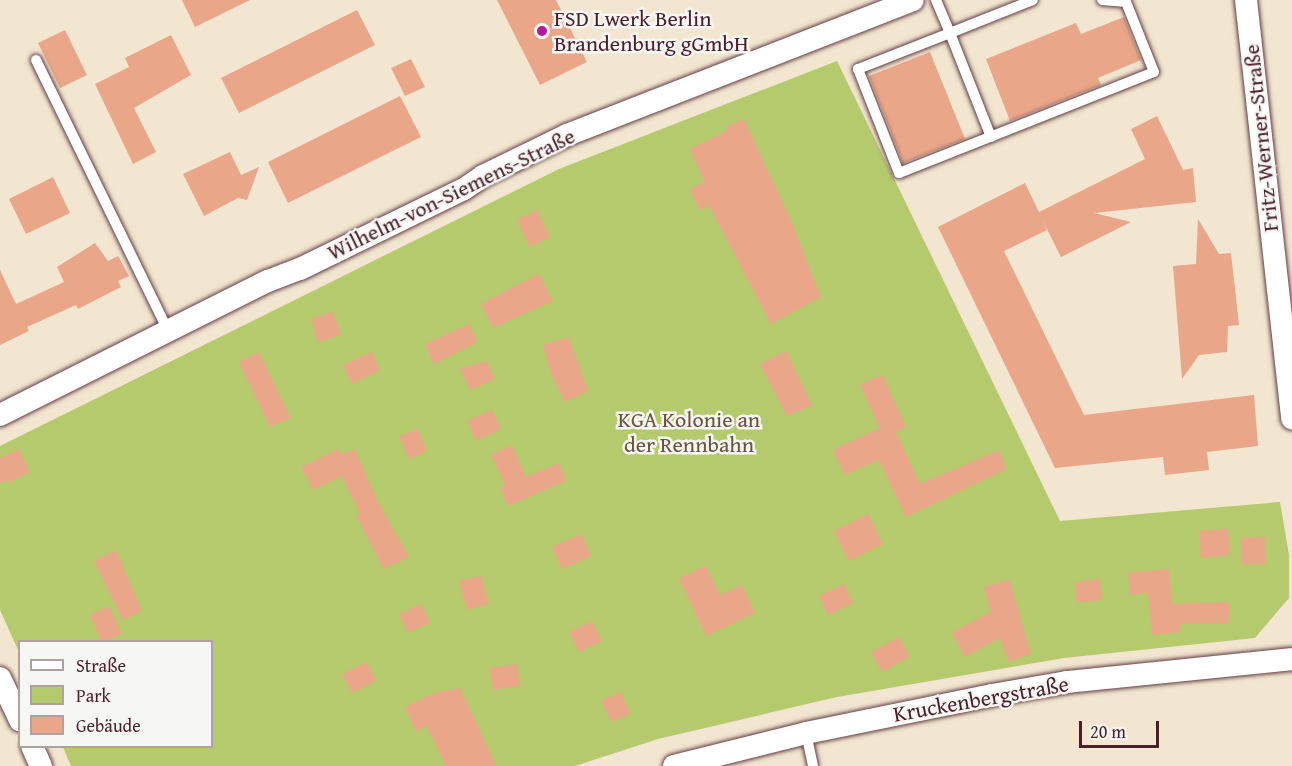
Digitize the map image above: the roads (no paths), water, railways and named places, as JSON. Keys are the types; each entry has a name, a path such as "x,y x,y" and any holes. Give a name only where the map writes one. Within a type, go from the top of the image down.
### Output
{"street":[{"name":"Wilhelm-von-Siemens-Straße","path":"0,415 168,331 464,189 483,176 567,135 914,0"},
{"name":"Fritz-Werner-Straße","path":"1246,0 1292,418"},
{"name":"Kruckenbergstraße","path":"674,766 806,733 1067,682 1292,659"},
{"path":"0,678 18,716"},
{"path":"32,748 41,766"}],"lane":[{"path":"936,0 991,137"},
{"path":"1033,0 858,69 899,173 1154,72 1126,2 1102,0"},
{"path":"36,60 168,331"},
{"path":"806,733 813,766"}],"place":[{"name":"FSD Lwerk Berlin Brandenburg gGmbH","path":"542,31"}],"park label":[{"name":"KGA Kolonie an der Rennbahn","path":"689,432"}]}
